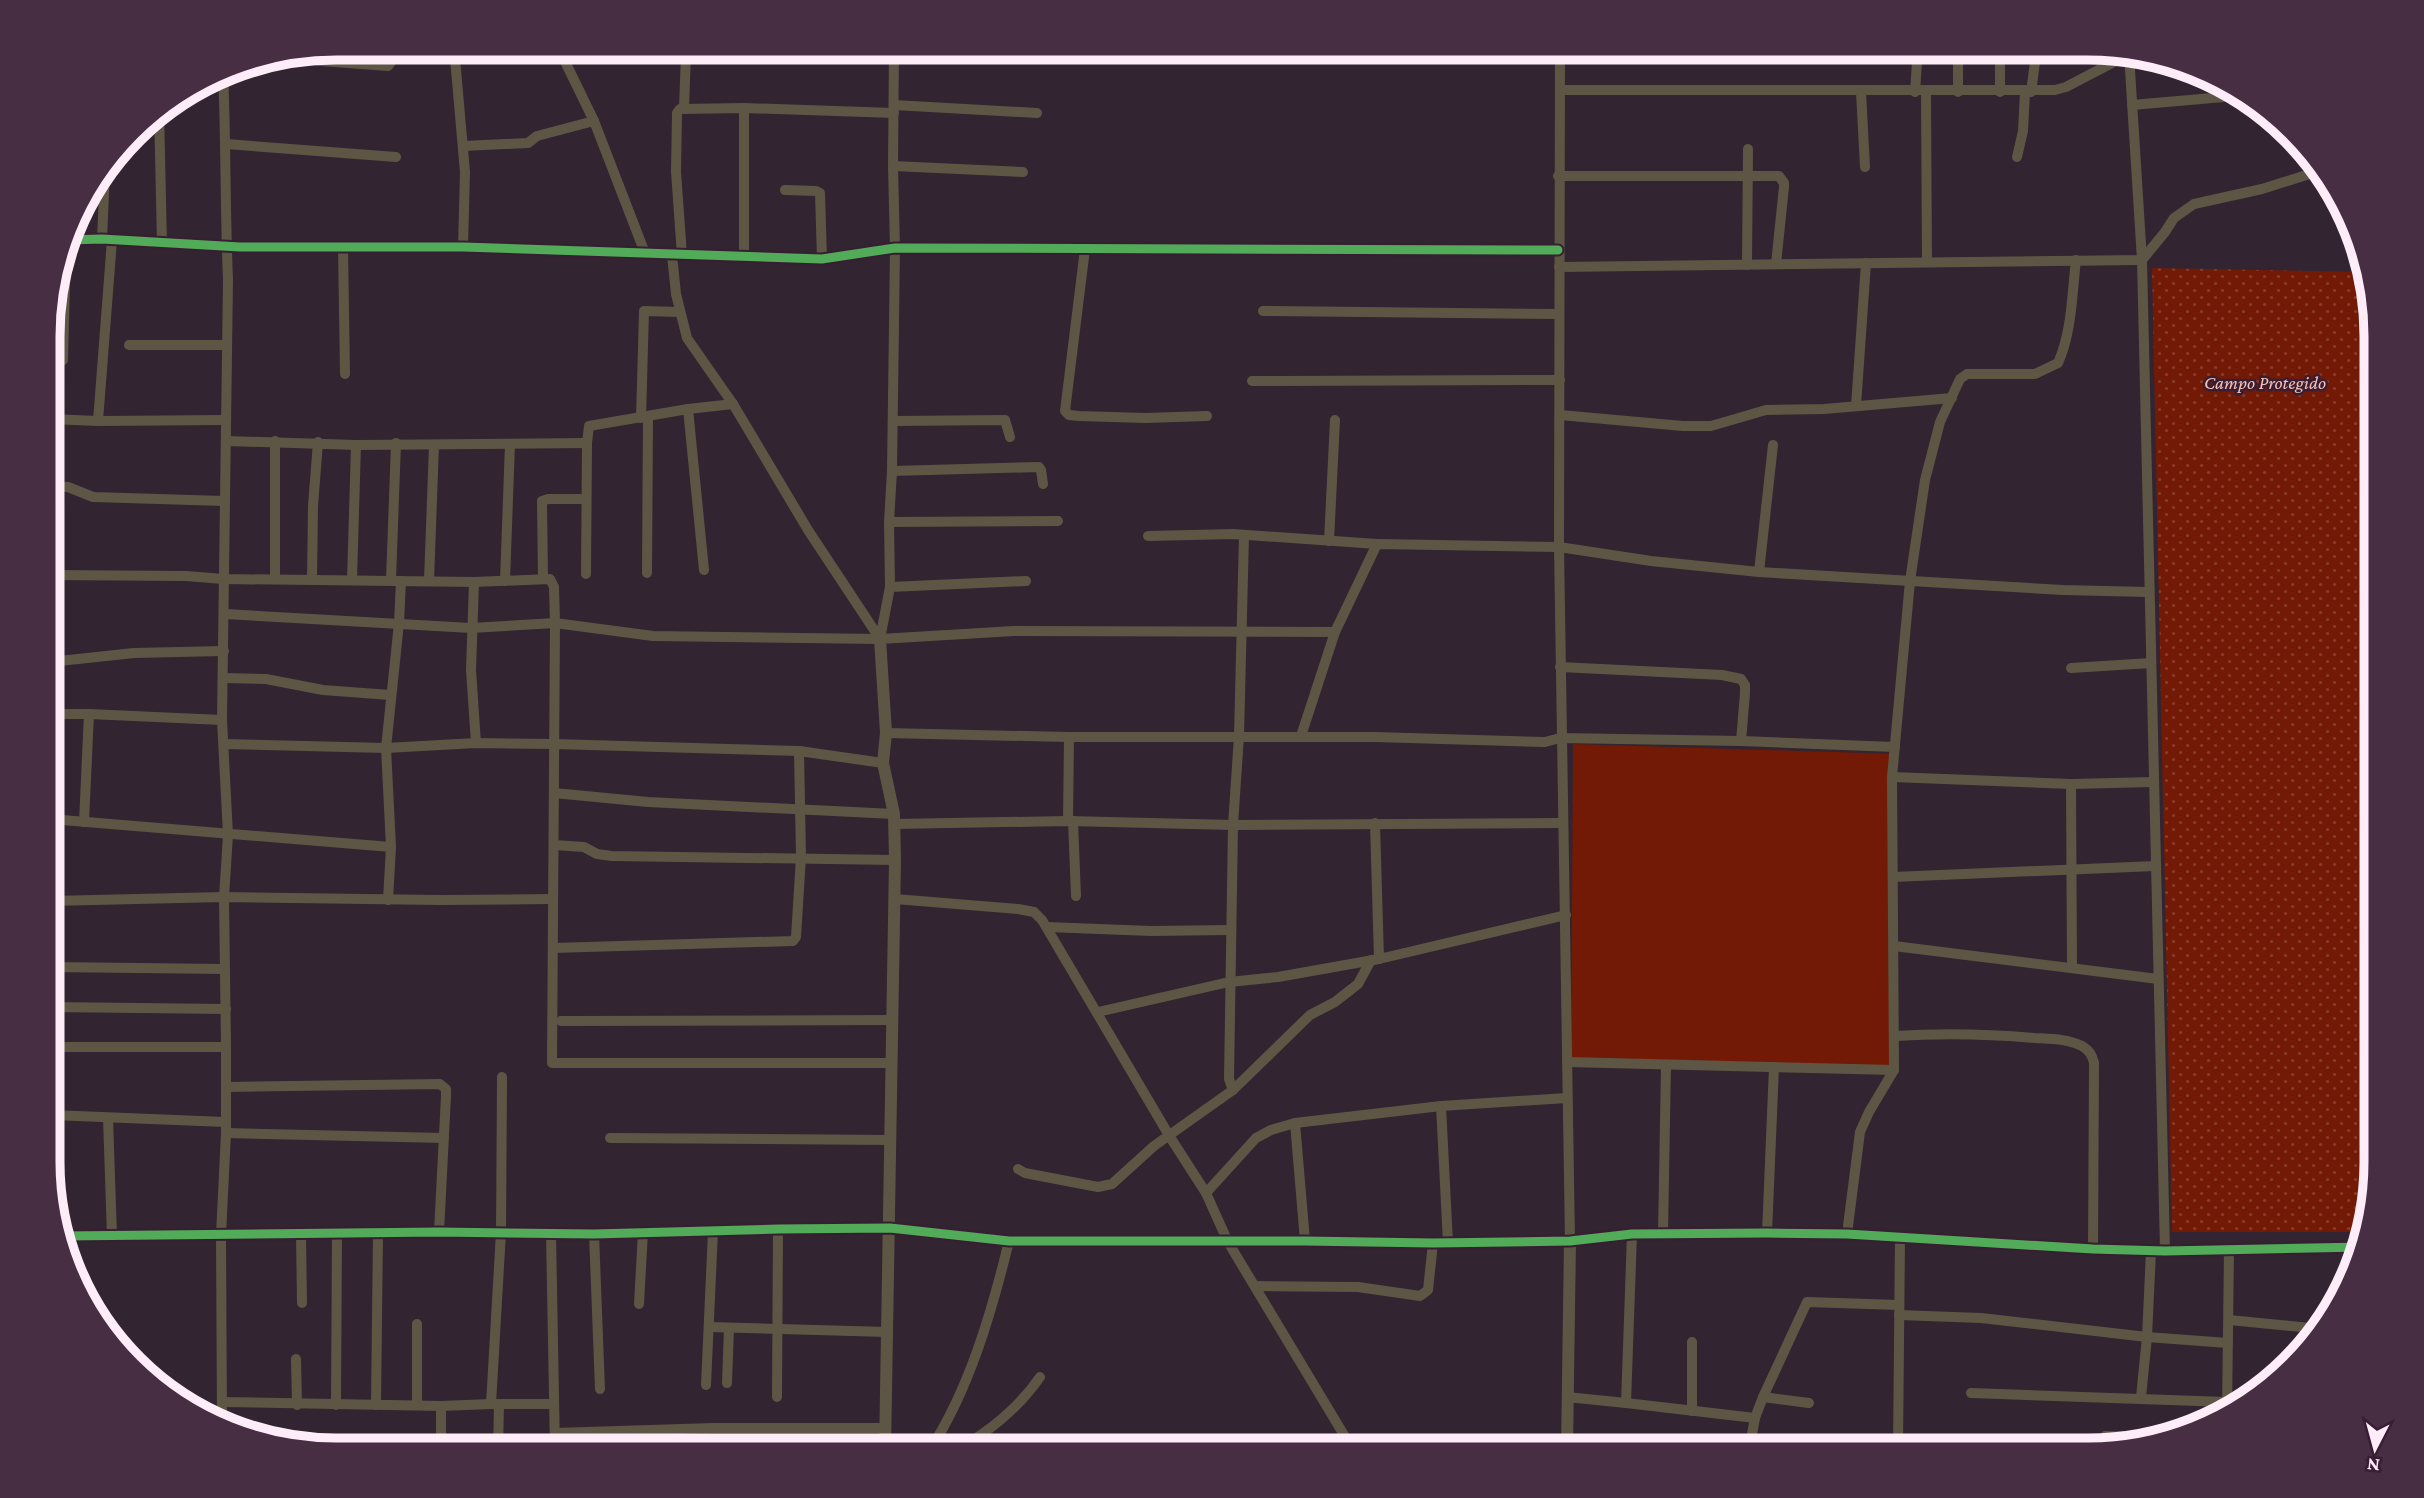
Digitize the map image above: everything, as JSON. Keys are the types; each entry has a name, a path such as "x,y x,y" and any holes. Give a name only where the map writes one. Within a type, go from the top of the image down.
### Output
{"street":[{"path":"315,60 388,65 391,60"},
{"path":"455,60 463,146 463,247"},
{"path":"564,60 594,121 645,253"},
{"path":"684,108 686,60"},
{"path":"886,1438 895,860 894,819 883,763 886,733 880,639 890,587 895,248 894,60"},
{"path":"1560,60 1560,738 1566,915 1570,1241 1567,1438"},
{"path":"1919,60 1927,262"},
{"path":"1958,60 1958,92"},
{"path":"2000,60 2000,92"},
{"path":"2017,157 2024,131 2034,60"},
{"path":"1560,90 2028,92 2066,87 2115,61"},
{"path":"2130,63 2142,260 2165,1251"},
{"path":"222,1414 221,1236 226,1087 224,897 228,835 222,720 228,280 224,83"},
{"path":"1861,92 1865,167"},
{"path":"2132,105 2228,97"},
{"path":"880,639 814,540 733,404 687,338 680,312 677,255 677,113 684,108 744,108 1037,113"},
{"path":"744,108 744,256"},
{"path":"463,146 528,143 537,136 594,121"},
{"path":"159,123 162,244"},
{"path":"226,144 396,157"},
{"path":"1747,265 1748,149"},
{"path":"893,166 1023,172"},
{"path":"2142,260 2174,218 2194,204 2262,189 2312,173"},
{"path":"1558,176 1779,176 1784,183 1776,264"},
{"path":"98,421 107,240 105,183"},
{"path":"785,190 820,193 821,259"},
{"path":"76,240 226,247 463,247 821,259 895,248 1558,250"},
{"path":"343,247 345,374"},
{"path":"1085,249 1065,411 1069,415 1145,418 1207,416"},
{"path":"1847,1234 1860,1132 1894,1070 1892,777 1910,581 1925,480 1940,422 1961,379 1967,374 2035,374 2059,363 2070,316 2076,260"},
{"path":"1559,267 2142,260"},
{"path":"1856,406 1867,263"},
{"path":"62,360 65,283"},
{"path":"647,573 644,311 680,312"},
{"path":"1263,311 1559,314"},
{"path":"130,345 227,345"},
{"path":"1252,381 1560,380"},
{"path":"1560,415 1711,426 1766,410 1952,398"},
{"path":"586,574 589,426 733,404"},
{"path":"688,409 704,570"},
{"path":"60,419 225,419"},
{"path":"893,421 1005,420 1010,438"},
{"path":"1329,541 1335,420"},
{"path":"226,441 434,445 587,443"},
{"path":"275,442 275,579"},
{"path":"312,579 313,506 318,442"},
{"path":"388,900 391,847 386,748 399,623 396,580 396,443"},
{"path":"352,580 356,444"},
{"path":"505,581 510,444"},
{"path":"429,581 434,445"},
{"path":"1759,572 1773,445"},
{"path":"892,471 1038,467 1043,484"},
{"path":"60,487 73,488 93,497 224,501"},
{"path":"542,579 542,501 586,499"},
{"path":"889,522 1058,521"},
{"path":"1148,536 1244,535 1377,544 1559,547 1651,561 1759,572 2148,592"},
{"path":"1233,1090 1229,1079 1229,982 1244,535"},
{"path":"1301,736 1335,632 1377,544"},
{"path":"60,575 474,582 550,579 553,583 555,623 550,1061 891,1063"},
{"path":"890,587 1026,581"},
{"path":"474,582 471,628 476,743"},
{"path":"225,614 471,628 555,623 653,636 880,639 1014,631 1335,632"},
{"path":"60,661 134,653 224,651"},
{"path":"2071,668 2151,663"},
{"path":"1560,667 1722,675 1741,679 1745,685 1741,741"},
{"path":"223,678 266,679 324,690 390,695"},
{"path":"60,714 222,720"},
{"path":"84,821 89,714"},
{"path":"886,733 1069,737 1301,736 1545,742 1560,738 1895,747"},
{"path":"1069,737 1076,896"},
{"path":"224,744 386,748 476,743 799,751 883,763"},
{"path":"553,948 793,941 796,937 801,857 799,751"},
{"path":"1892,777 2071,784 2154,782"},
{"path":"2071,784 2072,968"},
{"path":"554,793 648,802 802,808 894,819 1233,825 1563,823"},
{"path":"60,820 391,847"},
{"path":"1018,1168 1034,1175 1098,1187 1108,1186 1154,1146 1233,1090 1310,1015 1335,1002 1358,984 1375,959 1375,823"},
{"path":"554,845 584,847 597,854 612,856 895,860"},
{"path":"1893,877 2155,866"},
{"path":"60,901 224,897 553,899"},
{"path":"895,899 1034,912 1047,928 1206,1193 1228,1242 1346,1438"},
{"path":"1098,1012 1229,982 1278,977 1375,959 1566,915"},
{"path":"1047,928 1231,930"},
{"path":"1894,946 2158,979"},
{"path":"60,967 225,969"},
{"path":"60,1007 226,1009"},
{"path":"561,1021 892,1020"},
{"path":"1895,1036 1968,1033 2013,1036 2066,1041 2081,1045 2091,1052 2094,1063 2093,1250"},
{"path":"60,1047 226,1047"},
{"path":"1567,1062 1894,1070"},
{"path":"1663,1234 1666,1065"},
{"path":"1767,1233 1774,1067"},
{"path":"497,1438 495,1404 501,1232 502,1077"},
{"path":"226,1087 440,1084 446,1089 446,1096 439,1232"},
{"path":"1206,1193 1256,1139 1271,1129 1295,1123 1441,1106 1567,1098"},
{"path":"1441,1106 1448,1243"},
{"path":"60,1115 225,1128 444,1139"},
{"path":"108,1118 112,1236"},
{"path":"1295,1123 1305,1241"},
{"path":"610,1138 891,1140"},
{"path":"70,1236 221,1236 337,1232 594,1234 778,1228 890,1228 1009,1241 1448,1243 1570,1241 1632,1234 1767,1233 1847,1234 2093,1250 2351,1247"},
{"path":"777,1397 778,1228"},
{"path":"706,1385 713,1231"},
{"path":"336,1405 337,1232"},
{"path":"376,1405 378,1232"},
{"path":"639,1304 643,1232"},
{"path":"551,1233 555,1438"},
{"path":"301,1234 302,1303"},
{"path":"594,1234 600,1389"},
{"path":"1626,1403 1632,1234"},
{"path":"1898,1438 1900,1237"},
{"path":"936,1438 982,1339 1009,1241"},
{"path":"1255,1286 1358,1287 1420,1296 1428,1290 1433,1243"},
{"path":"2227,1402 2229,1249"},
{"path":"2141,1397 2151,1251"},
{"path":"1751,1438 1763,1396 1807,1301 2228,1343"},
{"path":"2229,1320 2310,1328"},
{"path":"416,1324 416,1405"},
{"path":"709,1327 888,1332"},
{"path":"727,1382 729,1328"},
{"path":"1692,1342 1692,1410"},
{"path":"296,1359 298,1405"},
{"path":"975,1438 1018,1406 1040,1377"},
{"path":"1971,1392 2141,1397 2217,1407"},
{"path":"1567,1396 1755,1418"},
{"path":"1763,1396 1810,1403"},
{"path":"222,1402 298,1405 554,1405"},
{"path":"441,1406 441,1438"},
{"path":"555,1433 713,1428 886,1428"},
{"path":"2105,1436 2122,1436"}],"green space":[{"name":"Campo Protegido","path":"2152,268 2357,272 2364,317 2364,1181 2359,1217 2355,1232 2172,1232"},
{"path":"1573,744 1895,754 1890,1072 1571,1067"}],"cycle path":[{"path":"77,240 240,247 463,247 822,259 895,248 1558,250"},
{"path":"70,1236 439,1232 594,1234 890,1228 1009,1241 1433,1243 1570,1241 1632,1234 1767,1233 1847,1234 2165,1251 2351,1247"}]}
